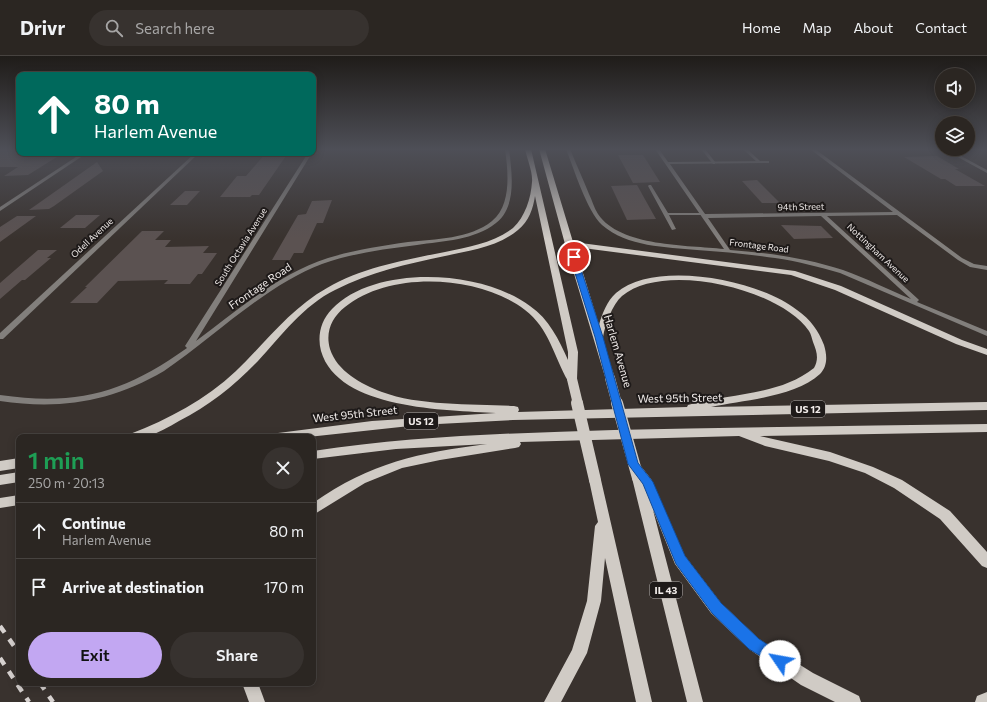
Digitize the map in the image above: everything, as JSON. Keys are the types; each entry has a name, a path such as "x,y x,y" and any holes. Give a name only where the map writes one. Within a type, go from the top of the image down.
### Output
{"main road":[{"name":"Harlem Avenue","path":"551,179 569,244 599,337 638,478 695,702"},
{"path":"535,181 572,352 572,379 644,702"},
{"path":"141,434 176,419 202,404 224,388 304,306 333,287 368,272 481,246 506,236 524,221 528,213 535,181"},
{"path":"569,244 792,273 838,288 959,342 987,352"},
{"path":"566,414 430,404 379,395 350,380 331,364 325,353 322,340 324,327 333,314 343,304 374,287 395,282 424,278 461,282 483,287 503,294 520,302 534,313 546,326 572,379"},
{"path":"599,337 609,308 623,292 648,281 675,278 723,282 761,293 795,311 805,320 816,334 821,346 822,358 818,371 806,380 778,390 709,402 683,411"},
{"name":"West 95th Street","path":"301,434 361,426 464,418 683,411 987,406"},
{"name":"US 12","path":"316,454 398,444 563,436 738,431 987,428"},
{"path":"738,431 765,442 830,457 869,470 898,484 945,515 987,562"},
{"path":"316,508 334,495 360,480 413,460 563,436"},
{"path":"0,466 16,463"},
{"path":"633,464 647,482 680,560 716,608 754,644 807,678 853,702"},
{"path":"0,480 16,477"},
{"path":"0,503 16,500"},
{"path":"552,702 578,653 594,601 603,518"},
{"path":"251,686 257,702"},
{"path":"983,702 987,700"}],"street":[{"path":"0,209 45,179"},
{"name":"Odell Avenue","path":"0,337 169,179"},
{"name":"South Octavia Avenue","path":"187,350 294,179"},
{"name":"Frontage Road","path":"0,398 19,402 45,403 92,397 118,390 160,370 273,287 302,270 343,256 466,235 492,224 501,216 507,195 509,179"},
{"name":"Frontage Road","path":"581,179 595,214 608,228 618,233 643,242 775,256 820,265 842,272 987,334"},
{"path":"678,179 729,252"},
{"path":"852,179 963,262 976,267 987,268"},
{"name":"Nottingham Avenue","path":"822,214 921,305"},
{"name":"94th Street","path":"703,215 898,214"}],"lane":[{"path":"650,186 674,229"},
{"path":"666,214 703,215"}],"building":[{"path":"73,179 92,179 49,209 29,210"},
{"path":"234,179 270,179 259,195 252,195 250,197 220,197"},
{"path":"631,179 658,179 660,182 633,183"},
{"path":"945,179 973,179 985,186 956,186"},
{"path":"757,180 780,203 762,203 742,181"},
{"path":"637,185 656,219 627,220 611,186"},
{"path":"185,191 200,191 187,205 170,205"},
{"path":"332,200 323,223 317,223 303,253 294,253 290,260 272,260 298,215 306,214 312,201"},
{"path":"76,215 100,215 85,228 60,228"},
{"path":"17,216 36,216 0,242 0,227"},
{"path":"781,225 821,226 833,238 794,239"},
{"path":"142,231 164,231 155,240 171,240 165,247 209,246 203,253 217,253 202,274 198,274 190,284 164,284 168,280 118,281 97,303 70,303 87,287 85,287"},
{"path":"38,250 57,250 47,258 51,258 0,299 0,283"}],"railway":[{"path":"0,626 16,649"},
{"path":"0,658 16,682"},
{"path":"18,686 29,702"},
{"path":"42,686 53,702"}],"route":[{"path":"574,257 599,337 633,464 647,482 680,560 716,608 754,644 780,661"}]}
